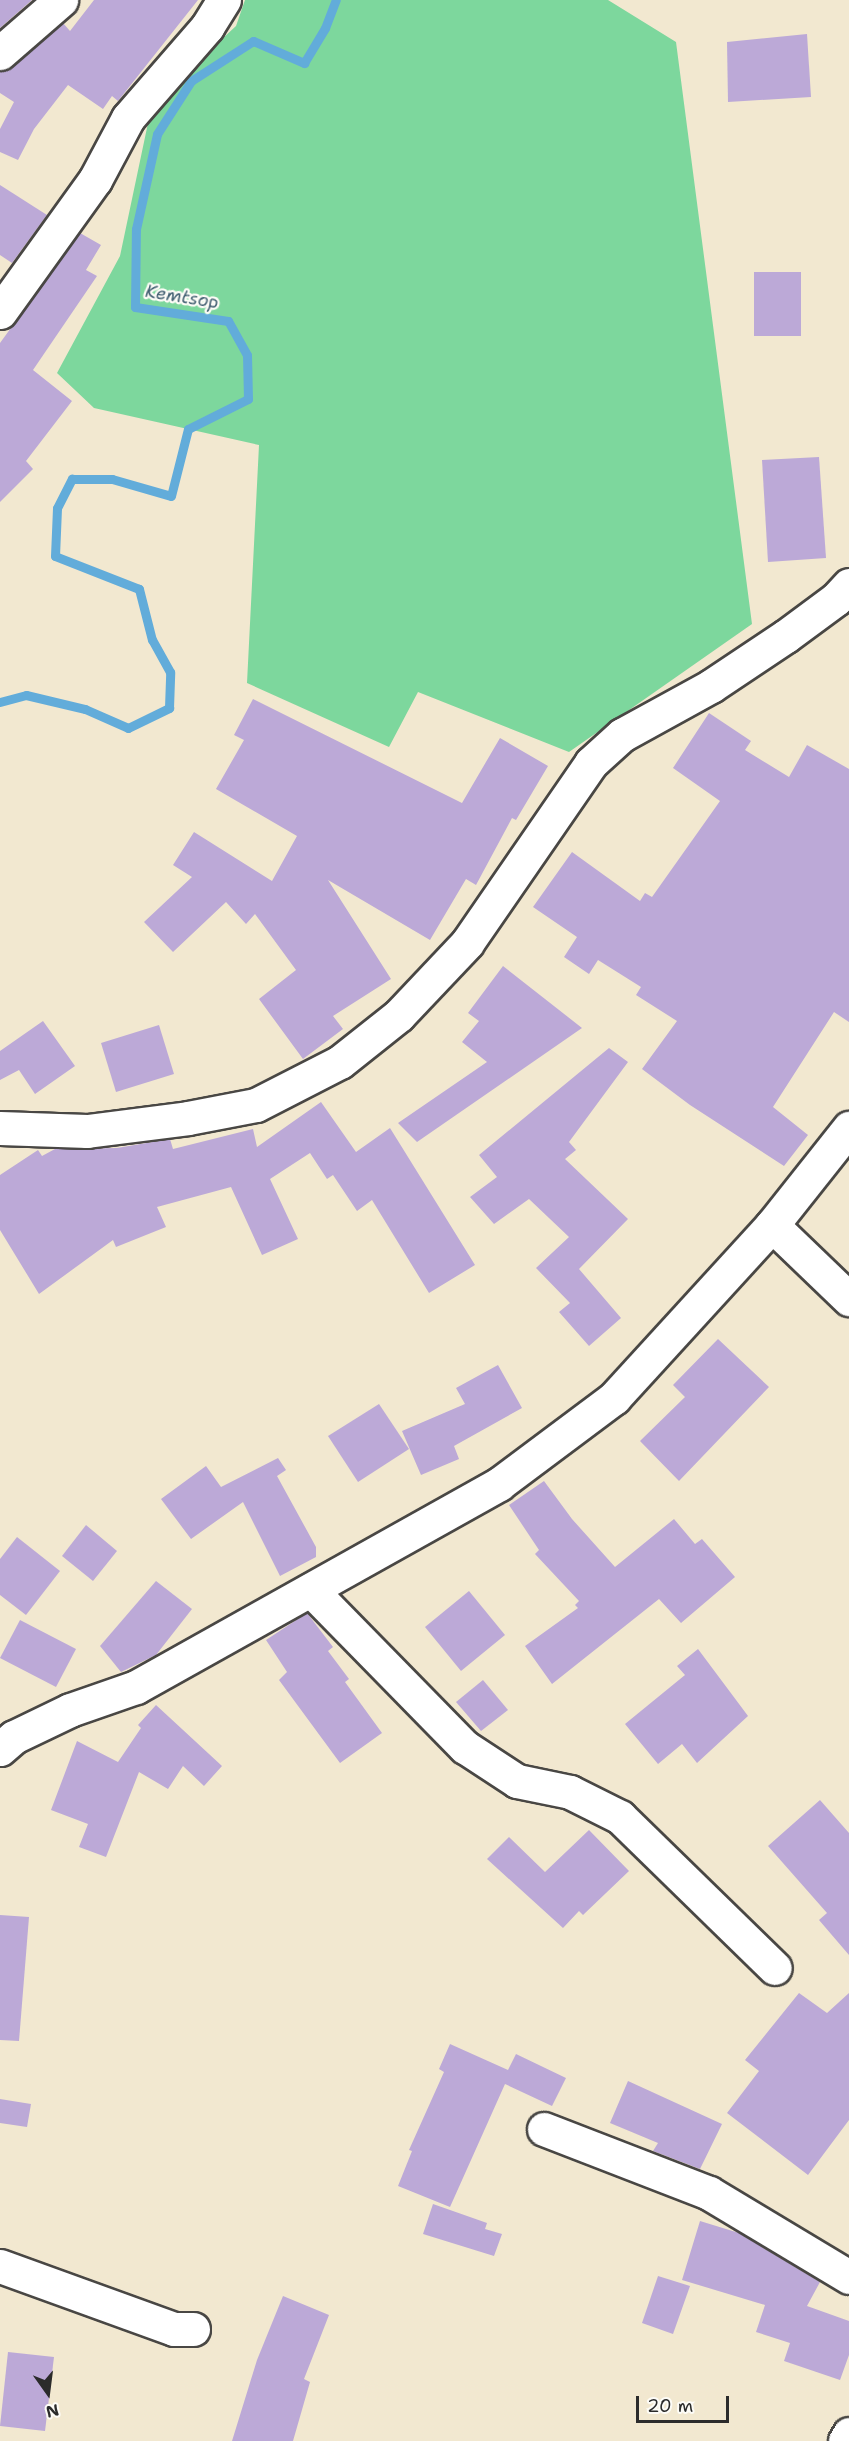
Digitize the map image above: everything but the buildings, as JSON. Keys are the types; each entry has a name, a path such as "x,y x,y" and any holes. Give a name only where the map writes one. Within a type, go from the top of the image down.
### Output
{"street":[{"path":"0,53 61,0"},
{"path":"0,312 95,180 128,118 207,27 224,0"},
{"path":"0,1128 87,1131 200,1116 256,1105 340,1062 399,1015 468,943 599,756 622,735 711,686 777,642 836,599 849,585"},
{"path":"0,1749 14,1737 70,1710 136,1687 500,1484 614,1398 772,1225 849,1128"},
{"path":"772,1225 849,1299"},
{"path":"310,1590 465,1747 517,1781 570,1792 620,1817 775,1968"},
{"path":"544,2129 709,2193 849,2277"},
{"path":"0,2266 174,2329 193,2330"},
{"path":"845,2441 849,2433"}],"green space":[{"path":"245,0 608,0 676,42 752,624 569,752 418,692 389,747 247,683 259,445 94,408 57,373 120,256 152,104 236,26"}],"waterway":[{"name":"Kemtsop","path":"0,702 26,695 85,709 128,728 169,708 170,672 152,640 139,589 55,556 57,508 72,479 112,479 171,496 188,429 248,399 247,355 228,321 135,307 136,229 157,134 191,81 253,41 304,63 325,28 336,0"}]}
